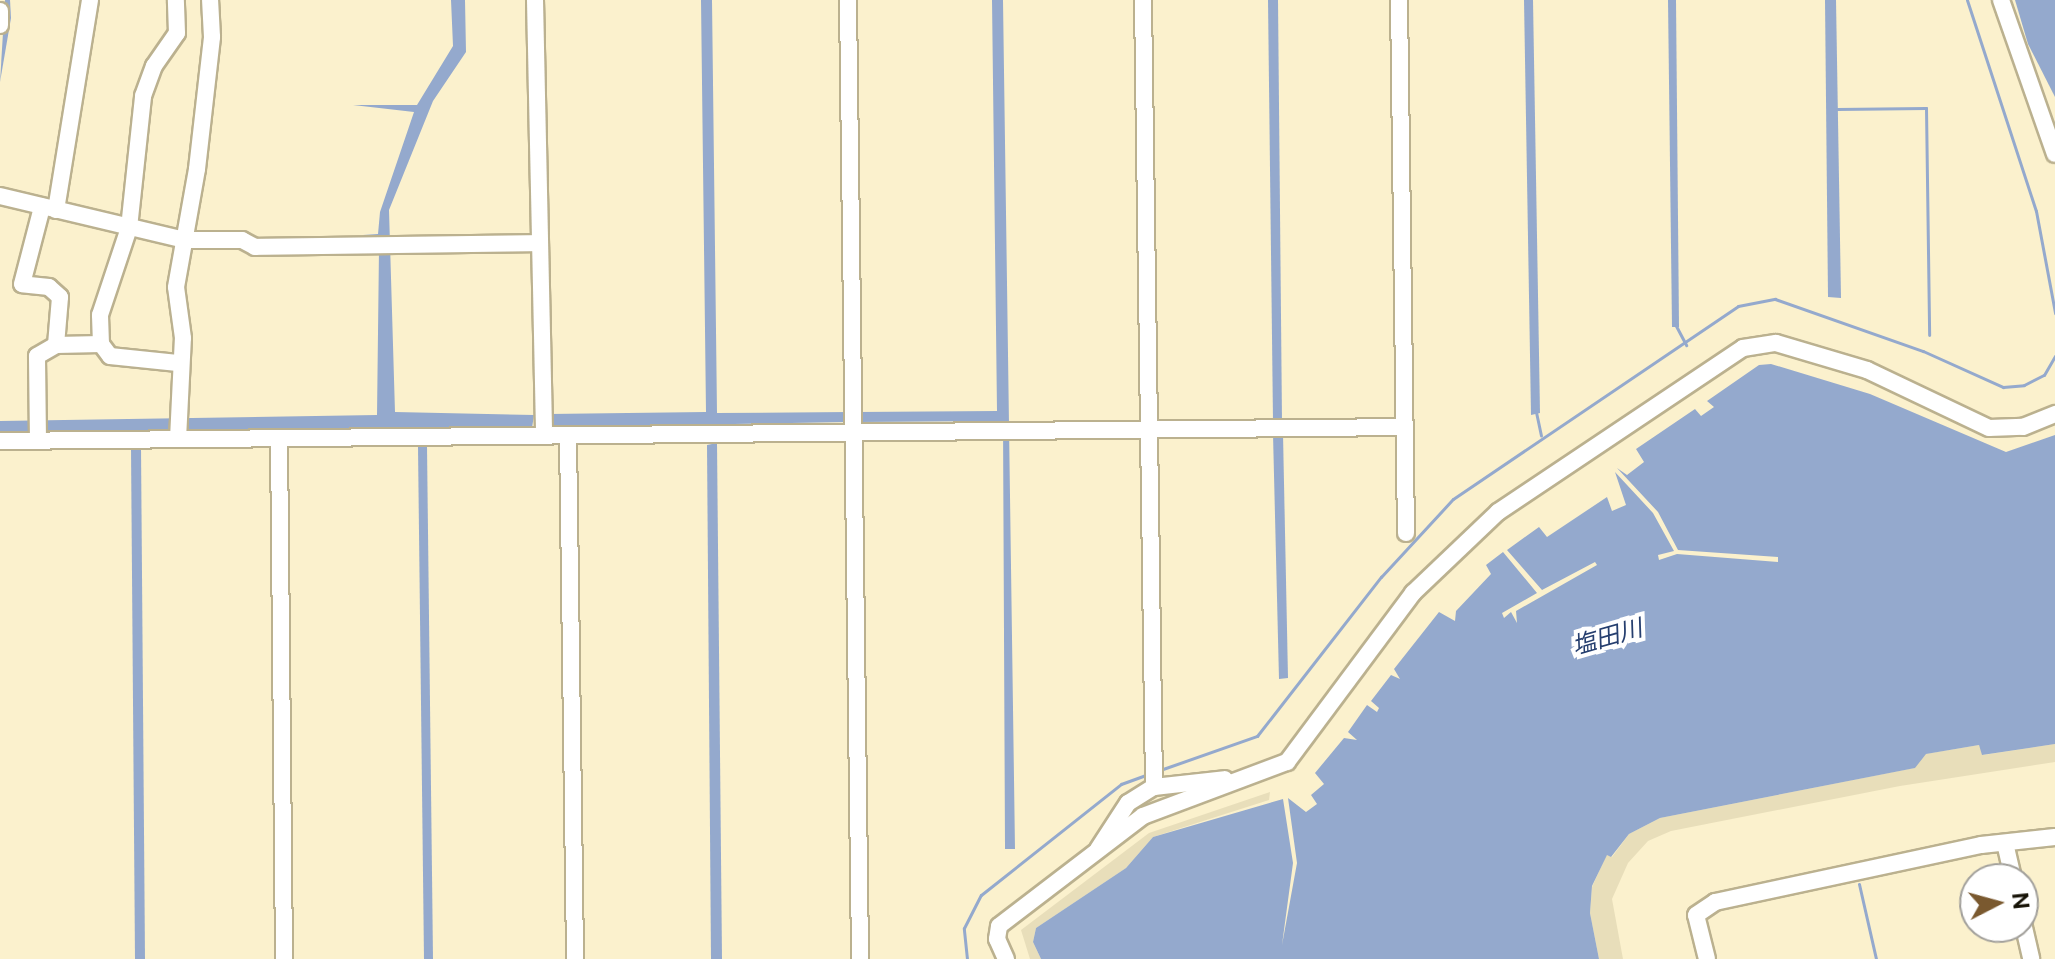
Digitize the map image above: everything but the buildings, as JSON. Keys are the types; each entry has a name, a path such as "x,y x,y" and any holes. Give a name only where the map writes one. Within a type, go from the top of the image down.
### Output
{"street":[{"path":"56,345 60,297 49,287 22,284 49,208 90,0"},
{"path":"176,0 177,33 154,66 143,96 129,228 100,315 101,344 110,356 178,363"},
{"path":"178,435 178,363 183,338 176,287 212,37 210,0"},
{"path":"535,0 543,426"},
{"path":"848,0 860,959"},
{"path":"1097,855 1099,841 1153,777 1143,0"},
{"path":"1399,0 1406,533"},
{"path":"2001,0 2055,154"},
{"path":"0,11 0,25"},
{"path":"0,196 184,240 242,240 255,247 538,243"},
{"path":"1006,959 997,939 999,926 1097,855 1143,816 1287,762 1413,593 1463,541 1498,512 1752,344 1776,343 1867,370 1989,428 2023,427 2055,414"},
{"path":"38,440 37,356 56,345 101,344"},
{"path":"0,441 136,439 178,435 423,437 543,426 568,435 712,433 853,421 1005,430 1404,427"},
{"path":"568,435 575,959"},
{"path":"279,438 284,959"},
{"path":"1153,777 1228,779 1233,783"},
{"path":"1707,959 1696,915 1715,902 2005,843 2055,837"},
{"path":"2005,843 2009,863"}],"sand":[{"path":"2055,744 2055,762 1900,786 1671,831 1648,841 1628,863 1612,899 1623,959 1599,959 1590,913 1592,887 1607,854 1612,857 1629,834 1660,818 1914,768 1925,754 1979,745 1983,755"},
{"path":"1270,792 1269,800 1153,837 1126,868 1036,928 1033,942 1041,959 1030,959 1021,930 1149,833"}],"water":[{"path":"5,0 10,0 11,18 0,82"},
{"path":"451,0 465,0 466,52 433,101 389,210 395,412 534,415 532,428 0,432 0,421 377,415 379,249 363,235 378,234 380,212 414,112 353,105 417,105 453,46"},
{"path":"701,0 712,0 717,413 850,412 849,422 550,427 549,414 706,412"},
{"path":"992,0 1003,0 1015,849 1005,849 1003,421 859,422 858,412 997,411"},
{"path":"1268,0 1278,0 1282,421 1273,421"},
{"path":"1524,0 1533,0 1540,413 1531,415"},
{"path":"1668,0 1676,0 1679,327 1672,327"},
{"path":"1825,0 1836,0 1841,298 1828,297"},
{"path":"2015,0 2055,0 2055,97 2028,44"},
{"name":"塩田川","path":"1771,364 1870,394 2006,452 2055,435 2055,744 1982,755 1979,745 1926,754 1915,768 1660,818 1629,834 1611,857 1607,855 1592,886 1590,913 1599,959 1041,959 1033,942 1036,928 1126,868 1153,837 1283,799 1293,863 1282,945 1297,863 1288,798 1306,812 1317,804 1311,795 1324,784 1315,773 1344,738 1357,740 1348,732 1367,705 1377,712 1379,708 1371,701 1391,675 1400,679 1394,669 1439,612 1455,621 1456,611 1491,574 1486,565 1503,552 1537,593 1502,613 1504,618 1511,612 1517,623 1516,611 1597,565 1595,562 1542,590 1507,550 1539,527 1547,537 1607,497 1612,511 1626,505 1615,472 1653,513 1674,551 1658,555 1659,560 1677,554 1778,562 1778,557 1678,550 1658,512 1617,468 1627,475 1644,462 1636,449 1695,409 1701,416 1714,407 1707,401 1759,365"},
{"path":"1273,434 1283,434 1288,678 1279,679"},
{"path":"717,443 722,959 711,959 707,445"},
{"path":"427,446 433,959 424,959 418,447"},
{"path":"131,447 141,447 145,959 135,959"}],"waterway":[{"path":"1967,0 2036,211 2055,313"},
{"path":"1837,109 1926,108 1929,335"},
{"path":"1160,770 1257,736 1381,577 1453,499 1738,306 1775,299 1923,351 2003,387 2024,385 2044,375 2055,356"},
{"path":"1675,324 1686,345"},
{"path":"1536,412 1541,435"},
{"path":"967,959 964,928 981,895 1121,784 1149,774"},
{"path":"1859,884 1876,959"}]}
